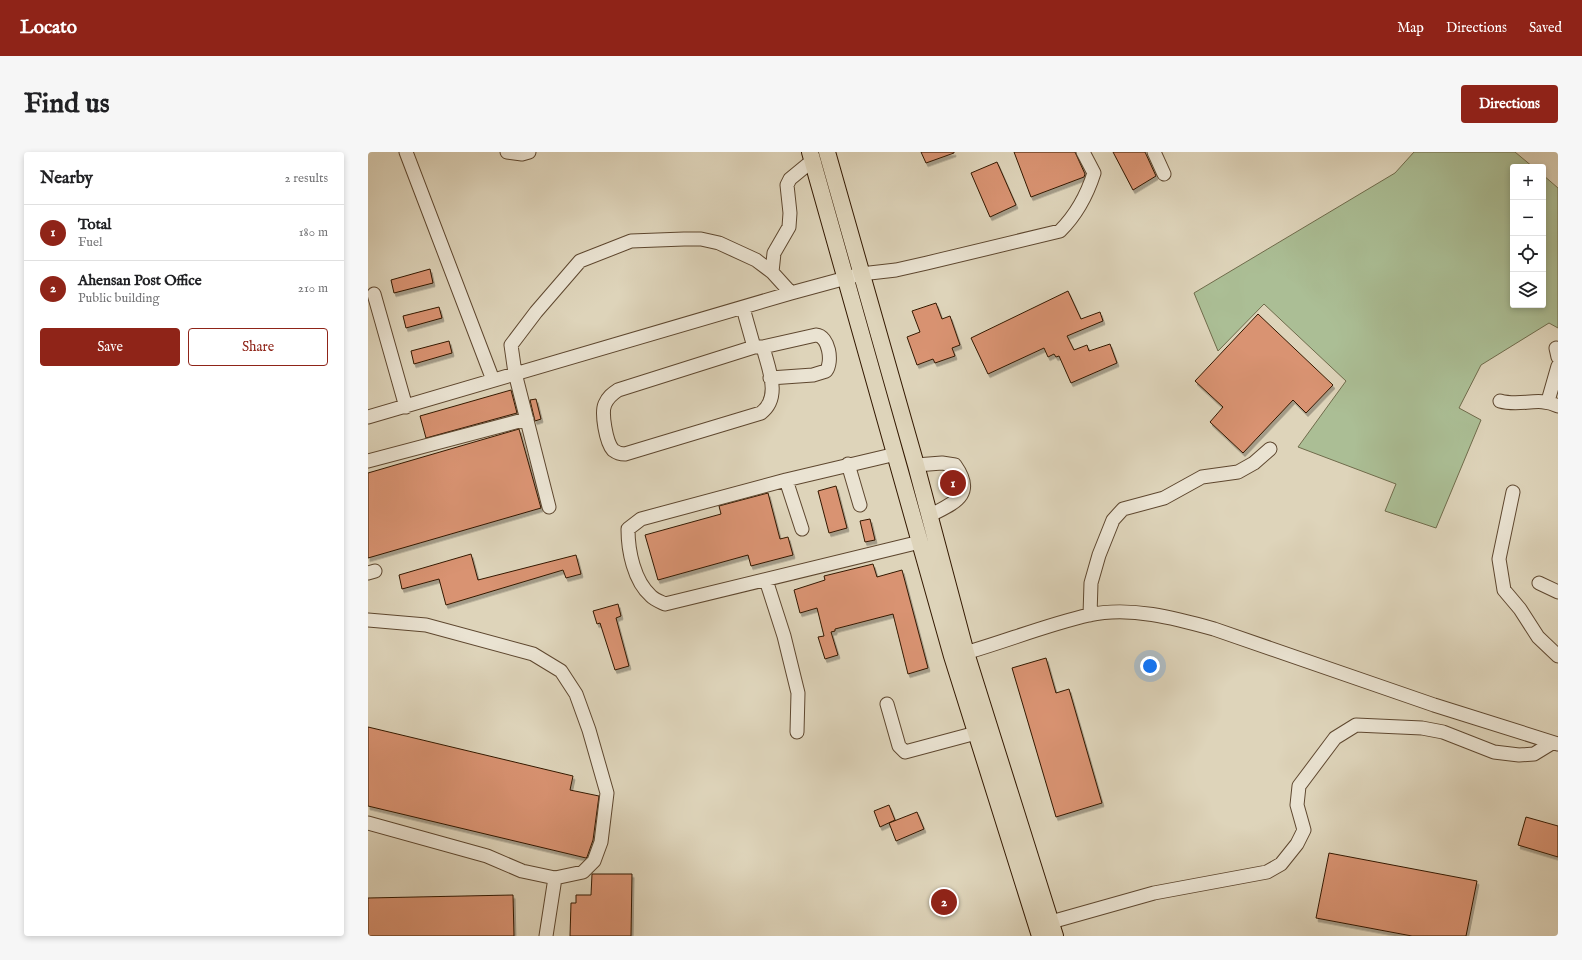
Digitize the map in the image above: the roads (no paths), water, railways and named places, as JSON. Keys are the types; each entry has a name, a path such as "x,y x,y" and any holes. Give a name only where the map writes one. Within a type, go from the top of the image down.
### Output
{"main road":[{"path":"827,152 854,276 896,454 920,542 1053,929"},
{"path":"812,157 854,276 916,466 929,516 976,733 1040,936"}],"street":[{"path":"406,152 494,380"},
{"path":"507,152 522,154 529,152"},
{"path":"368,417 790,293 854,276 912,267 1060,231 1071,220 1079,208 1094,173 1083,152"},
{"path":"1154,152 1164,174"},
{"path":"772,272 774,253 788,227 790,213 787,185 790,179 807,165 812,157"},
{"path":"550,507 515,373 511,345 536,312 580,261 631,242 701,239 719,243 737,250 772,272 790,293"},
{"path":"374,294 406,407"},
{"path":"742,308 758,347 770,378 773,396 768,408 761,413 625,454 620,454 612,448 603,416 605,404 610,395 618,390 758,347 816,335 821,335 825,339 830,363 826,371 813,375 770,378"},
{"path":"1500,401 1511,404 1553,403 1558,366"},
{"path":"368,461 527,419"},
{"path":"1090,615 1091,583 1095,569 1113,520 1123,509 1164,498 1202,477 1238,472 1254,463 1270,449"},
{"path":"896,454 848,464 641,519 628,529 628,547 639,578 651,596 665,604 920,542"},
{"path":"916,466 942,463 955,465 962,475 963,492 957,501 929,516"},
{"path":"848,464 860,505"},
{"path":"786,480 802,529"},
{"path":"1513,492 1499,559 1504,590 1520,609 1538,637 1558,656"},
{"path":"766,580 784,636 798,693 798,732"},
{"path":"1539,582 1558,592"},
{"path":"959,655 1090,615 1126,612 1177,618 1214,629 1434,705 1555,744"},
{"path":"368,620 426,625 533,654 561,671 576,694 589,730 607,793 601,842 594,861 583,872 555,878 522,871 487,856 368,823"},
{"path":"887,704 900,746 904,752 976,733"},
{"path":"1053,929 1154,893 1267,872 1281,864 1297,844 1304,830 1297,805 1299,786 1335,738 1356,726 1422,728 1443,732 1494,752 1519,755 1534,754 1555,744"},
{"path":"546,936 555,878"}],"place":[{"name":"Total","path":"953,483"},
{"name":"Ahensan Post Office","path":"944,902"}]}
